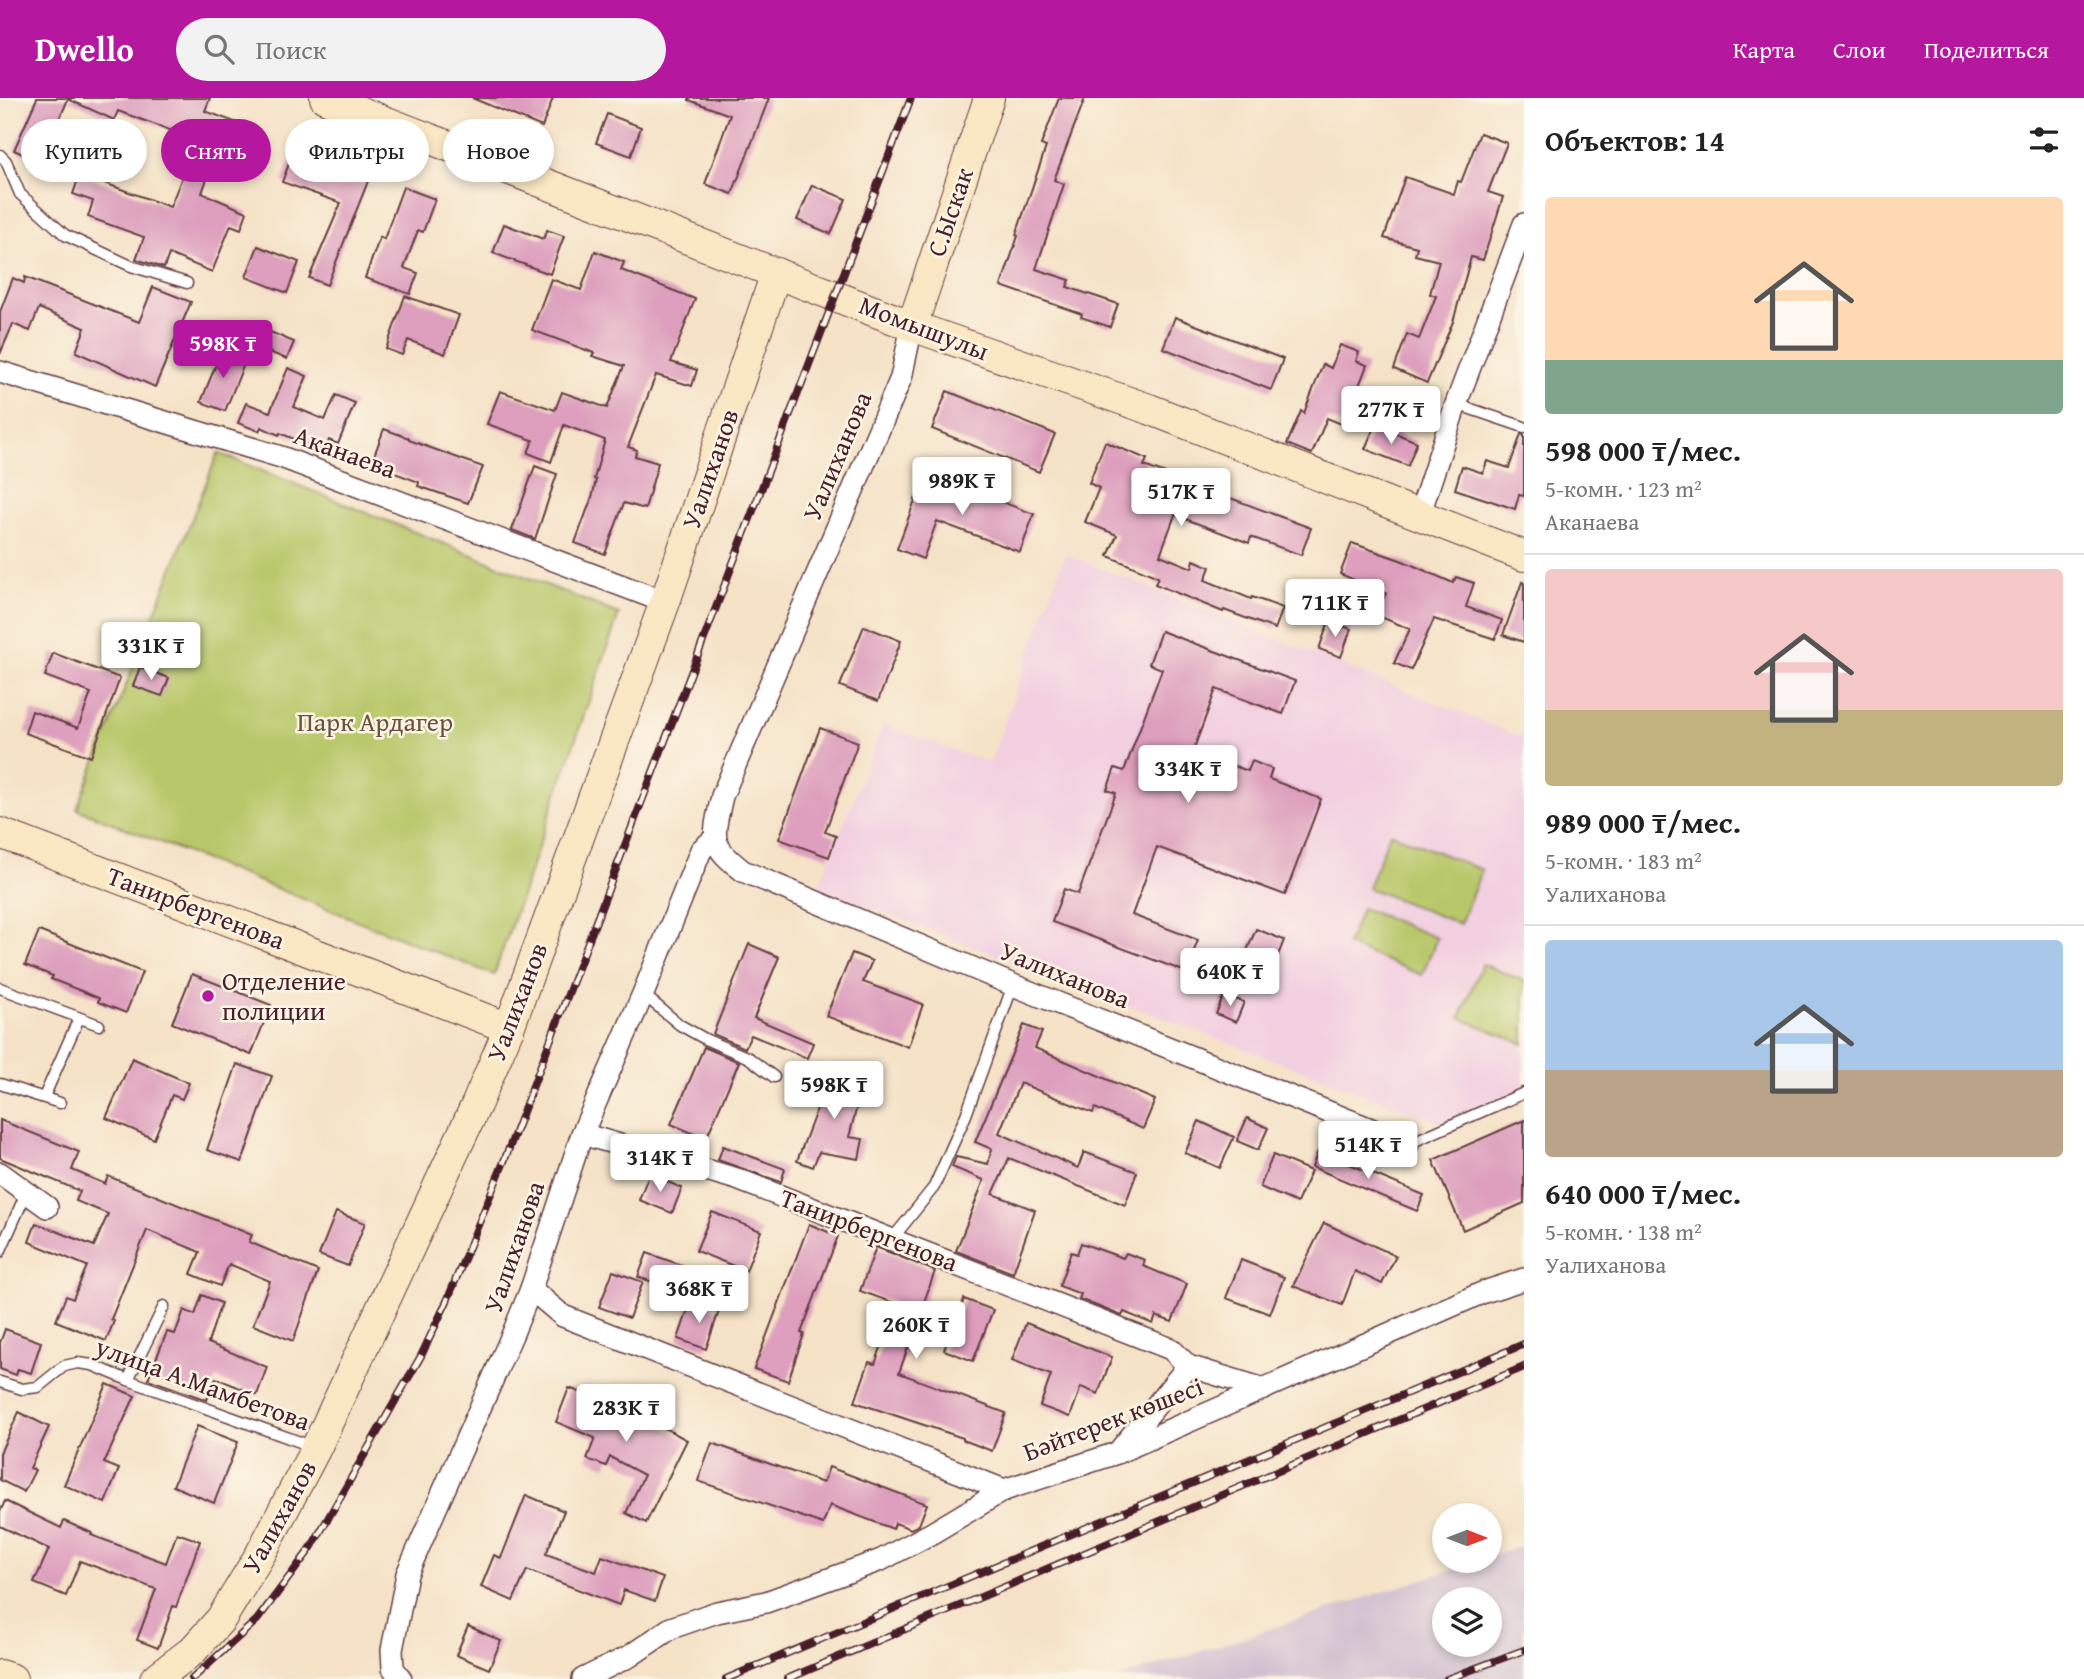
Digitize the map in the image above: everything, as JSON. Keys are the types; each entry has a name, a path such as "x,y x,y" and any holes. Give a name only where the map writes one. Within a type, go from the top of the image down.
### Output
{"street":[{"name":"Момышулы","path":"326,98 912,326 1149,410 1524,556"},
{"name":"С.Ыскак","path":"912,326 989,98"},
{"path":"1419,516 1456,404 1524,224"},
{"name":"Уалиханов","path":"155,1679 192,1651 221,1619 261,1553 316,1448 471,1115 509,1028 665,602 776,273"},
{"name":"Уалиханова","path":"401,1679 393,1668 392,1650 407,1574 531,1289 582,1134 643,994 701,850 714,839 722,796 901,378 912,326"},
{"name":"Аканаева","path":"0,372 281,457 665,602"},
{"name":"Танирбергенова","path":"0,833 509,1028"},
{"name":"Уалиханова","path":"714,839 723,855 743,871 1013,985 1408,1144"},
{"name":"Танирбергенова","path":"582,1134 737,1179 1171,1349 1188,1366 1264,1389"},
{"path":"0,1173 47,1207"},
{"name":"Бәйтерек көшесі","path":"531,1289 563,1316 1004,1490 1116,1454 1484,1292 1524,1279"},
{"path":"1116,1454 1188,1366"},
{"path":"583,1679 630,1656 671,1628 717,1612 766,1602 881,1560 1004,1490"},
{"path":"0,1675 12,1679"}],"lane":[{"path":"0,155 6,161 20,194 65,235 131,266 187,283"},
{"path":"1456,404 1524,427"},
{"path":"893,1238 934,1187 965,1115 1013,985"},
{"path":"0,988 99,1025"},
{"path":"643,994 680,1025 708,1041 749,1058 774,1077"},
{"path":"44,1097 79,1017"},
{"path":"0,1084 60,1102"},
{"path":"1408,1144 1524,1093"},
{"path":"0,1252 27,1191"},
{"path":"128,1380 164,1306"},
{"name":"улица А.Мамбетова","path":"0,1382 22,1390 38,1387 64,1366 78,1363 92,1365 316,1448"}],"shaded area":[{"path":"1065,554 1524,738 1524,1088 1444,1124 818,888 883,725 990,763"},
{"path":"1524,1546 1524,1679 1116,1679 1441,1573 1502,1573 1502,1553"}],"green space":[{"name":"Парк Ардагер","path":"218,453 619,614 494,975 77,809"},
{"path":"1390,833 1482,870 1460,924 1368,888"},
{"path":"1362,908 1437,938 1422,975 1347,945"},
{"path":"1482,964 1524,981 1524,1044 1460,1018"}],"building":[{"path":"37,98 210,98 205,111 226,119 161,119 161,127 147,122 147,119 118,111 112,119 68,99 60,119 28,119"},
{"path":"472,98 553,98 545,119 523,119"},
{"path":"689,98 769,98 732,194 705,184 730,115"},
{"path":"1059,98 1085,98 1054,180 1064,184 1036,269 1070,280 1067,287 1118,304 1110,327 1081,317 1082,314 1001,286 1046,147 1041,145"},
{"path":"607,114 641,127 631,156 596,143"},
{"path":"1480,133 1507,143 1488,192 1503,197 1483,260 1471,257 1453,322 1427,383 1394,369 1407,334 1419,339 1436,296 1430,294 1439,261 1415,255 1417,247 1384,238 1405,177 1454,194"},
{"path":"21,134 21,153 14,150"},
{"path":"285,174 285,182 368,182 327,285 309,278 341,203 282,182"},
{"path":"77,182 102,182 170,207 180,182 206,182 202,193 247,212 241,229 231,225 212,272 169,254 164,268 136,259 144,237 88,217 93,201 73,194"},
{"path":"812,185 846,199 831,234 797,220"},
{"path":"403,187 435,199 423,232 418,230 404,268 418,273 410,294 365,278 380,237 384,239"},
{"path":"504,224 543,239 547,230 564,236 550,274 493,253"},
{"path":"258,246 299,262 287,293 246,277"},
{"path":"595,251 624,262 621,270 695,299 671,362 697,370 692,386 656,375 628,447 637,450 635,456 658,463 645,509 624,503 605,554 575,543 593,494 594,479 605,440 564,425 551,462 528,453 533,440 487,424 500,391 555,410 562,392 607,408 624,366 592,356 594,353 532,330 551,279 581,290"},
{"path":"25,277 139,322 153,287 191,302 155,387 76,352 85,328 39,308 30,331 13,324 0,354 0,312 13,278 24,283"},
{"path":"405,296 459,315 445,354 408,340 402,355 386,349"},
{"path":"1175,317 1283,359 1271,390 1163,348"},
{"path":"270,332 294,342 287,359 263,350"},
{"path":"1340,345 1359,352 1356,361 1367,365 1344,425 1327,418 1312,454 1287,444 1301,411 1304,413 1323,364 1331,368"},
{"path":"222,349 246,359 225,411 201,402"},
{"path":"288,368 307,376 294,407 325,420 336,395 355,403 338,444 329,440 325,452 280,433 279,435 261,427 259,431 238,423 246,403 270,412"},
{"path":"947,391 1055,434 1039,472 932,429"},
{"path":"1375,425 1417,442 1408,466 1365,449"},
{"path":"384,429 483,467 468,503 418,486 419,482 371,464"},
{"path":"1521,434 1524,435 1524,496 1519,495 1515,509 1455,489 1462,466 1483,473 1487,461 1509,468"},
{"path":"1105,442 1147,459 1144,466 1311,528 1301,555 1251,537 1249,543 1175,515 1160,555 1192,568 1194,560 1210,567 1205,580 1251,599 1252,597 1283,608 1275,629 1224,610 1223,612 1155,584 1158,577 1108,556 1117,535 1085,522 1099,488 1089,483"},
{"path":"535,466 557,474 535,539 512,530"},
{"path":"925,473 1034,514 1020,552 937,521 923,559 897,549"},
{"path":"1352,543 1453,583 1456,577 1474,583 1466,607 1502,620 1495,639 1434,619 1411,670 1394,663 1410,629 1376,615 1386,593 1340,574"},
{"path":"1522,582 1524,583 1524,642 1503,635"},
{"path":"1329,621 1351,629 1341,657 1319,649"},
{"path":"864,626 901,641 878,701 840,686"},
{"path":"1161,631 1295,681 1283,714 1216,689 1193,751 1248,771 1252,761 1272,769 1269,779 1321,799 1285,895 1157,847 1132,915 1198,940 1186,972 1052,922 1064,889 1078,894 1116,793 1107,790 1115,768 1124,771 1162,669 1149,664"},
{"path":"53,653 120,678 91,757 25,733 32,711 78,728 91,693 45,676"},
{"path":"140,667 169,678 162,696 133,686"},
{"path":"820,728 858,742 825,832 836,836 829,857 779,839"},
{"path":"1256,929 1284,940 1269,979 1240,967"},
{"path":"39,931 142,972 126,1013 25,965"},
{"path":"749,944 779,957 754,1018 813,1043 807,1058 751,1035 745,1048 713,1034"},
{"path":"852,953 872,961 863,982 923,1004 908,1047 826,1016"},
{"path":"192,974 271,1005 251,1055 172,1023"},
{"path":"1224,995 1244,1002 1236,1022 1216,1014"},
{"path":"1024,1025 1042,1032 1035,1048 1155,1100 1143,1129 1095,1108 1093,1113 1020,1083 999,1133 1078,1168 1084,1152 1137,1172 1125,1205 1009,1158 993,1194 1035,1210 1013,1273 956,1251 984,1180 952,1167 956,1157 988,1164 992,1149 975,1142"},
{"path":"704,1047 739,1062 706,1139 671,1124"},
{"path":"132,1058 189,1083 182,1099 172,1095 154,1139 106,1118"},
{"path":"237,1064 272,1076 242,1162 207,1150"},
{"path":"832,1069 853,1076 851,1083 862,1087 849,1137 863,1139 859,1159 819,1152 813,1167 797,1161"},
{"path":"1247,1118 1268,1128 1258,1150 1237,1141"},
{"path":"0,1120 79,1152 72,1170 105,1184 108,1176 252,1235 249,1242 318,1271 293,1341 253,1325 270,1281 229,1264 220,1286 191,1274 200,1252 147,1230 111,1319 114,1321 106,1341 56,1321 66,1296 73,1299 87,1266 29,1242 36,1223 94,1246 108,1214 76,1201 80,1191 0,1158"},
{"path":"1524,1120 1524,1203 1463,1230 1433,1160"},
{"path":"1199,1121 1234,1137 1220,1168 1185,1153"},
{"path":"723,1146 785,1169 781,1182 718,1160"},
{"path":"1318,1151 1424,1195 1417,1211 1312,1167"},
{"path":"1273,1155 1311,1171 1297,1203 1260,1187"},
{"path":"649,1174 682,1188 672,1213 639,1200"},
{"path":"336,1212 365,1223 348,1266 319,1255"},
{"path":"712,1212 761,1231 746,1271 696,1251"},
{"path":"1324,1223 1396,1256 1382,1284 1355,1271 1342,1305 1293,1286"},
{"path":"809,1224 838,1236 801,1333 804,1334 788,1381 754,1369"},
{"path":"1081,1243 1123,1258 1126,1253 1145,1260 1143,1266 1187,1284 1172,1322 1156,1316 1153,1324 1124,1312 1122,1316 1079,1299 1081,1294 1059,1286 1071,1252 1077,1254"},
{"path":"876,1247 935,1271 899,1373 1006,1413 992,1451 963,1438 855,1402 869,1362 875,1364 897,1304 860,1291"},
{"path":"647,1253 690,1268 682,1292 638,1277"},
{"path":"1241,1260 1284,1277 1270,1314 1226,1298"},
{"path":"613,1271 643,1282 629,1318 599,1307"},
{"path":"202,1295 221,1303 208,1343 267,1367 257,1395 216,1378 207,1400 148,1379 167,1332 175,1334 184,1310 195,1315"},
{"path":"964,1299 993,1310 973,1361 944,1350"},
{"path":"691,1301 719,1311 706,1349 678,1339"},
{"path":"1026,1323 1112,1357 1098,1394 1081,1387 1070,1417 1040,1406 1051,1375 1012,1360"},
{"path":"5,1329 41,1342 31,1373 18,1369 16,1375 0,1369 0,1343"},
{"path":"107,1384 135,1396 104,1463 119,1469 105,1503 64,1485"},
{"path":"569,1388 613,1405 615,1401 687,1440 646,1523 626,1513 644,1475 610,1457 606,1466 587,1459 595,1438 556,1422"},
{"path":"19,1412 49,1427 30,1468 35,1470 24,1492 0,1480 0,1453"},
{"path":"197,1426 238,1442 214,1503 173,1486"},
{"path":"712,1443 823,1483 829,1467 927,1504 919,1525 911,1529 895,1523 893,1529 830,1505 823,1524 698,1481"},
{"path":"526,1495 564,1511 546,1554 596,1572 602,1556 663,1578 655,1601 624,1590 619,1605 527,1570 513,1601 481,1587 494,1555 501,1558"},
{"path":"5,1501 61,1528 64,1521 92,1533 91,1535 166,1563 177,1533 200,1541 158,1648 137,1640 156,1589 80,1561 66,1596 34,1583 49,1549 0,1526 0,1512"},
{"path":"468,1626 501,1641 489,1669 456,1655"}],"railway":[{"path":"192,1679 257,1620 311,1548 421,1356 447,1301 503,1164 911,98"},
{"path":"726,1679 1524,1344"},
{"path":"787,1679 1524,1367"},
{"path":"1447,1679 1524,1650"}],"place":[{"name":"Отделение полиции","path":"208,996"}]}
